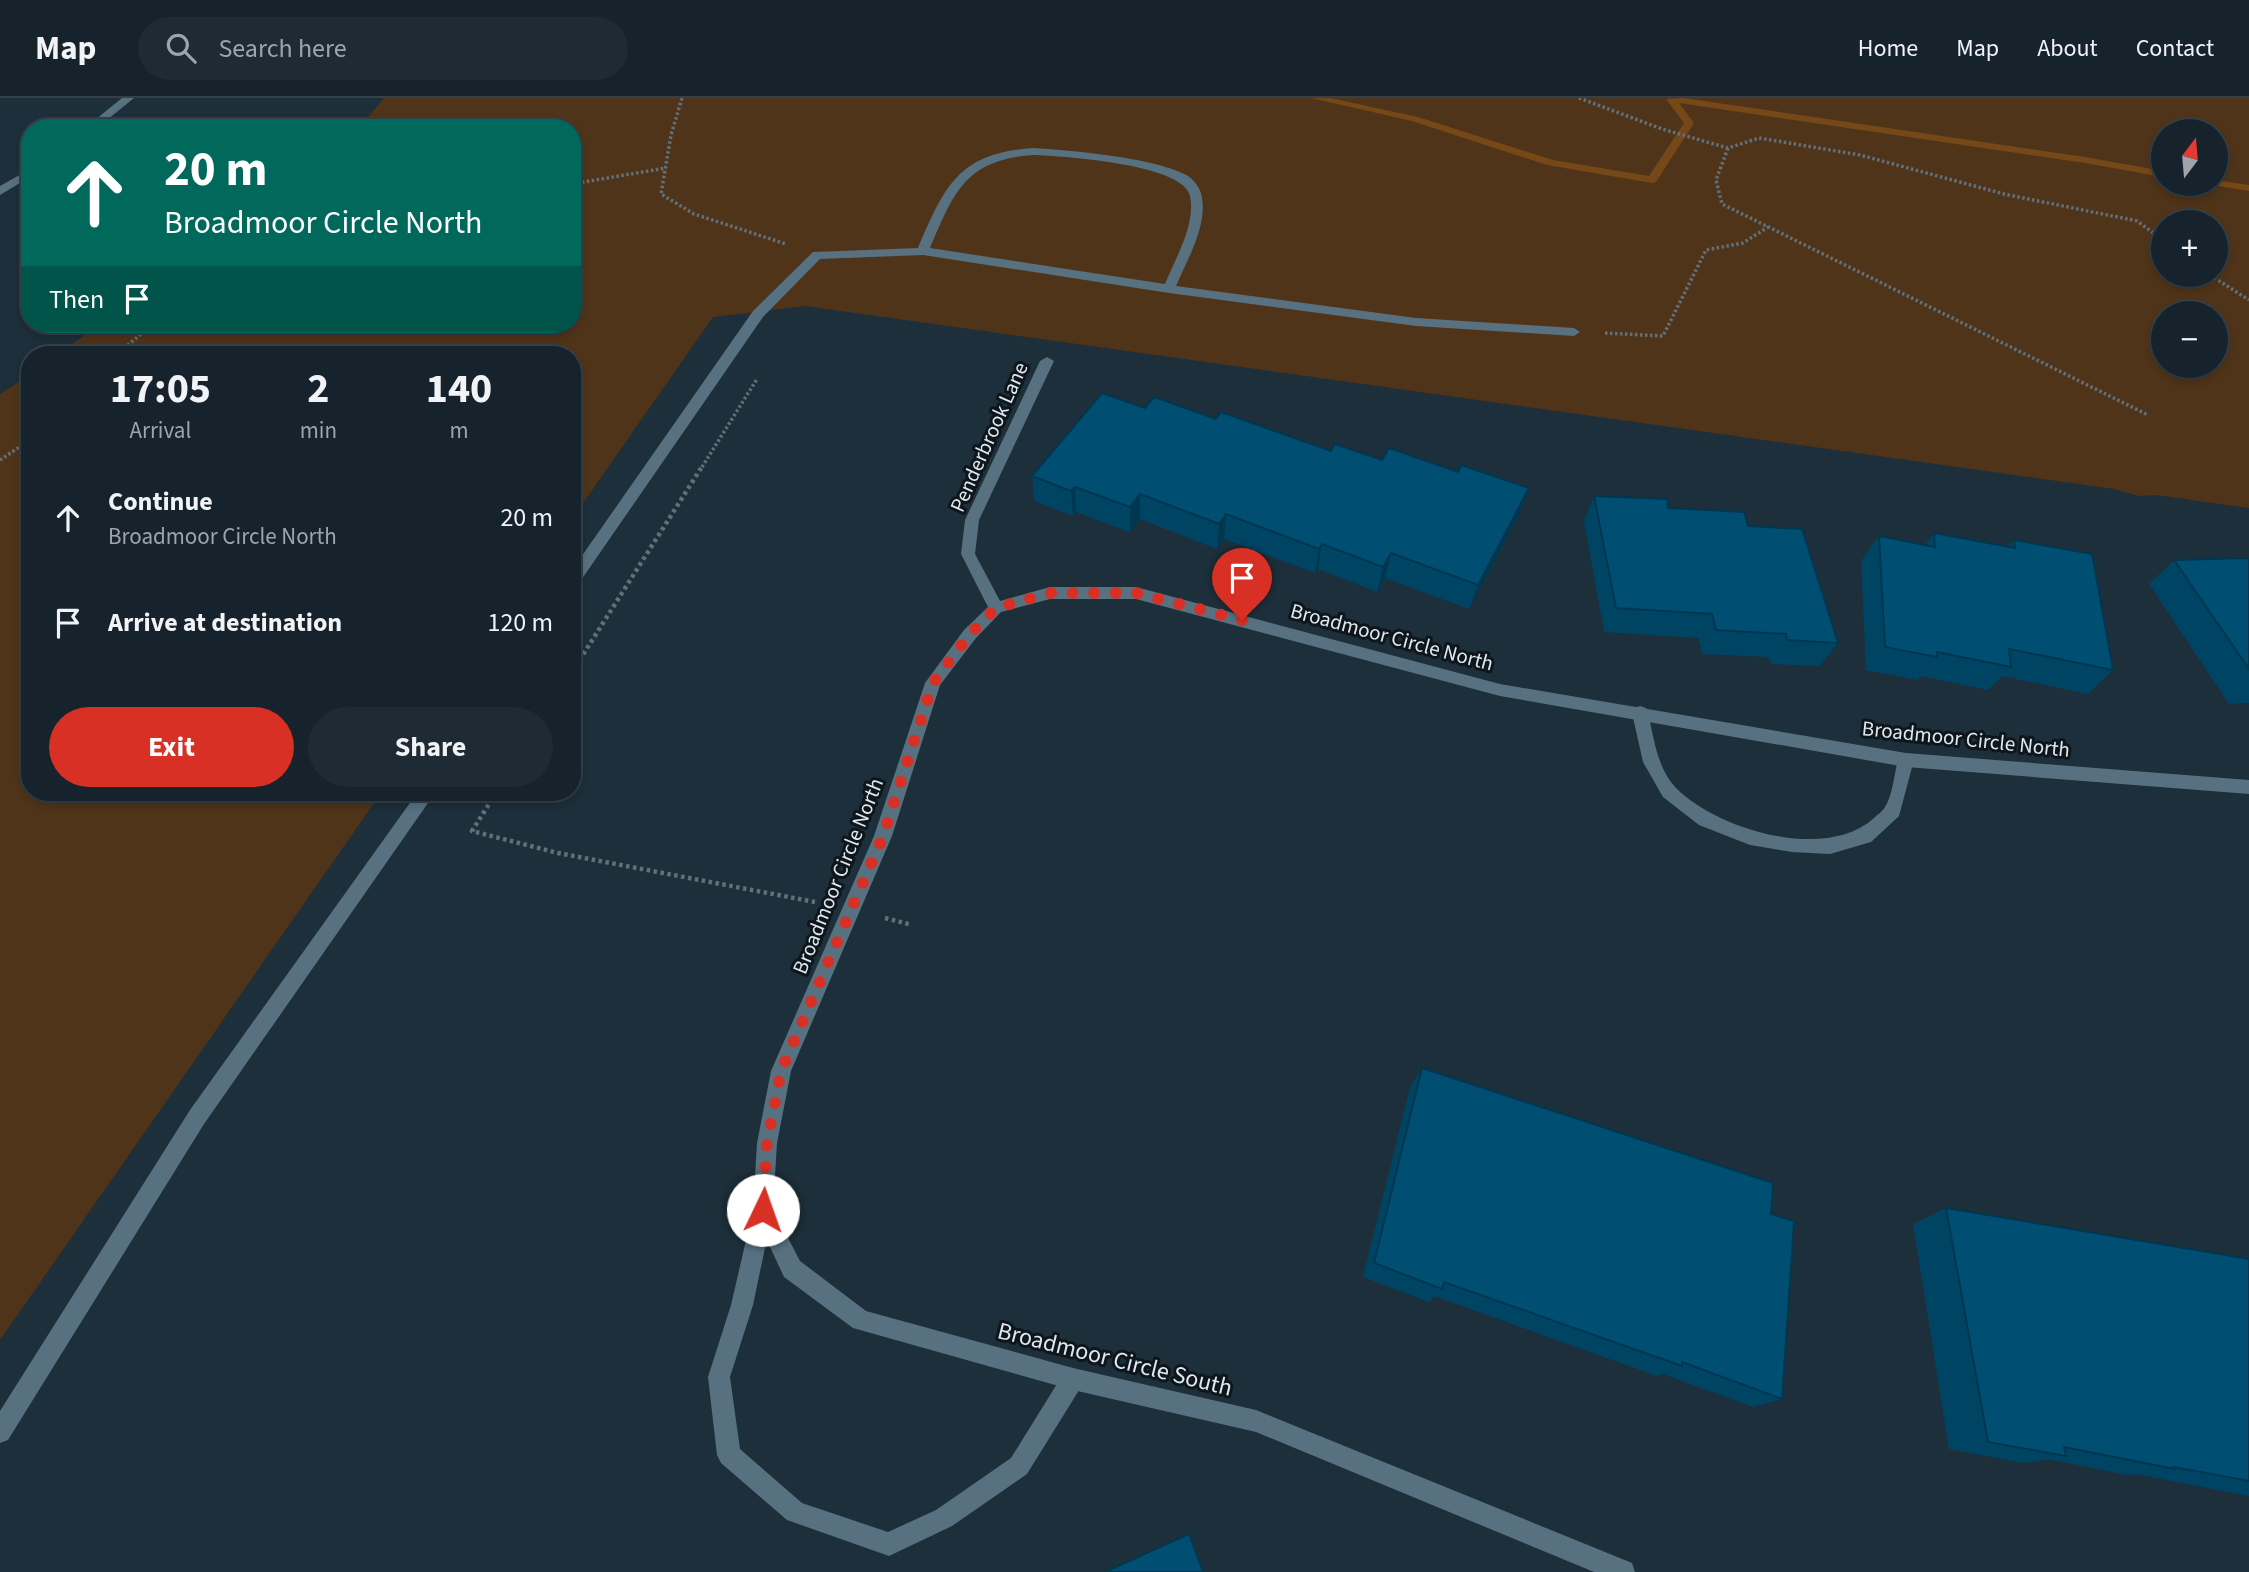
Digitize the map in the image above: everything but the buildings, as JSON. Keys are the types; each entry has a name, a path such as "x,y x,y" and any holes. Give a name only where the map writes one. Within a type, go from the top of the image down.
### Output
{"street":[{"path":"102,119 129,98"},
{"path":"923,251 943,204 966,174 985,159 1021,151 1148,167 1189,183 1195,189 1198,202 1191,234 1169,289"},
{"path":"0,191 21,178"},
{"path":"581,569 758,314 817,254 923,251 1169,289 1416,322 1574,332"},
{"name":"Penderbrook Lane","path":"996,608 968,554 972,520 1047,361"},
{"name":"Broadmoor Circle North","path":"781,1071 883,836 933,683 970,634 996,608 1050,593 1136,593 1500,690 1906,760 2249,787"},
{"path":"1640,713 1651,762 1669,792 1705,820 1750,838 1793,845 1830,846 1865,837 1893,811 1906,760"},
{"path":"0,1432 197,1117 420,801"},
{"name":"Broadmoor Circle South","path":"781,1071 767,1143 763,1210 792,1269 861,1320 1073,1379 1256,1421 1623,1572"},
{"path":"763,1210 742,1305 719,1377 729,1455 795,1512 889,1544 944,1518 1019,1466 1073,1379"}],"path":[{"path":"682,98 671,135 661,194 694,214 817,254"},
{"path":"1579,98 1662,129 1728,148 1759,138 1860,155 2004,194 2137,221 2151,231"},
{"path":"1728,148 1716,180 1722,204 2148,415"},
{"path":"581,182 666,168"},
{"path":"1574,332 1663,336 1706,250 1743,243 1769,227"},
{"path":"2228,287 2249,300"},
{"path":"127,346 142,333"},
{"path":"581,657 758,377"},
{"path":"0,460 21,446"},
{"path":"491,801 472,831 558,853 852,909 912,925"}],"shaded area":[{"path":"384,98 2249,98 2249,508 2156,495 2138,496 2115,489 805,306 713,317 581,506 581,346 69,346 88,333 581,333 581,119 366,119"},
{"path":"21,381 21,801 375,801 0,1340 0,394"}],"waterway":[{"path":"1316,98 1414,119 1551,163 1652,180 1689,123 1671,99 2151,172"},
{"path":"2228,185 2249,188"}],"route":[{"path":"763,1210 767,1143 781,1071 883,836 933,683 970,634 996,608 1050,593 1136,593 1242,620"}]}
